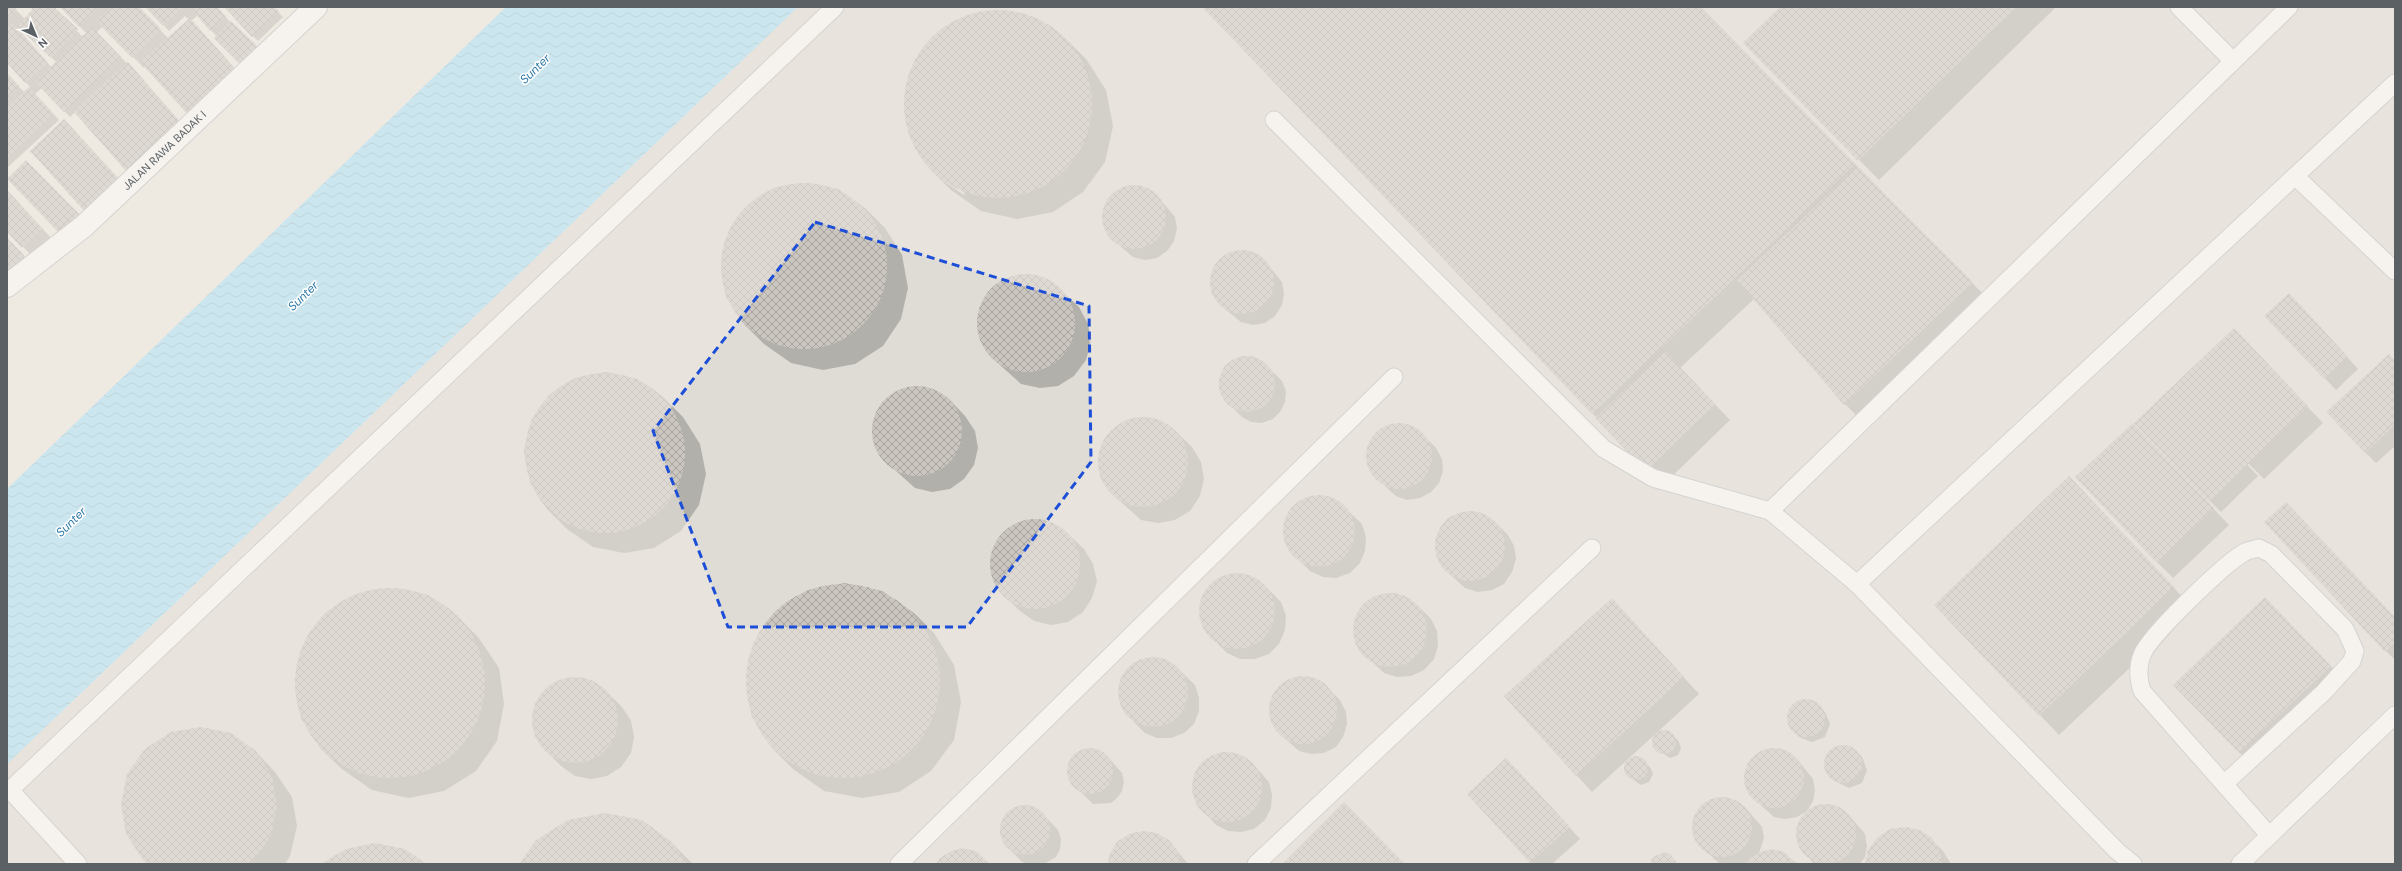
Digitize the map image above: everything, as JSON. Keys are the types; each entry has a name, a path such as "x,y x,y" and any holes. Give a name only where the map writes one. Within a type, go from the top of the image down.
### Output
{"street":[{"name":"JALAN RAWA BADAK I","path":"7,286 84,226 316,7"}],"lane":[{"path":"78,864 10,790 835,7"},
{"path":"2179,7 2232,60"},
{"path":"1770,511 2232,60 2289,7"},
{"path":"1857,584 2395,83"},
{"path":"1274,120 1604,449 1653,478 1770,511 1857,584 2116,850 2133,864"},
{"path":"2295,176 2395,271"},
{"path":"899,864 1394,377"},
{"path":"1256,864 1592,548"},
{"path":"2224,784 2324,692 2352,661 2355,651 2345,629 2271,554 2259,548 2246,552 2230,564 2155,634 2142,654 2138,668 2139,681 2142,691 2224,784 2269,835"},
{"path":"2240,864 2395,715"}],"highlighted area":[{"path":"815,222 1089,306 1091,462 967,627 728,627 653,431"}],"shaded area":[{"path":"798,7 2395,7 2395,864 7,864 7,764"}],"water":[{"name":"Sunter","path":"506,7 798,7 7,764 7,489"}],"building":[{"path":"7,7 14,7 17,10 7,19"},
{"path":"35,7 54,7 78,29 51,58 17,26"},
{"path":"60,7 100,7 79,27"},
{"path":"111,7 139,7 161,29 132,58 96,21"},
{"path":"145,7 183,7 163,26"},
{"path":"190,7 217,7 226,17 210,31"},
{"path":"224,7 274,7 279,11 252,37"},
{"path":"1202,7 1701,7 1855,164 1592,414"},
{"path":"1780,7 2016,7 1858,161 1743,43"},
{"path":"998,10 1016,12 1034,17 1050,26 1064,38 1076,52 1085,68 1090,86 1092,104 1090,122 1085,140 1076,156 1064,170 1050,182 1034,191 1016,196 998,198 980,196 962,191 946,182 932,170 920,156 911,140 906,122 904,104 906,86 911,68 920,52 932,38 946,26 962,17 980,12"},
{"path":"190,18 240,74 191,118 140,62"},
{"path":"231,21 259,48 242,66 214,38"},
{"path":"13,23 48,63 25,83 7,63 7,28"},
{"path":"92,27 121,57 64,112 35,82"},
{"path":"128,62 182,124 127,172 73,111"},
{"path":"7,73 20,87 7,100"},
{"path":"29,87 54,114 7,158 7,107"},
{"path":"64,119 121,181 86,213 30,151"},
{"path":"26,160 83,218 63,237 7,179"},
{"path":"1857,167 1973,282 1844,405 1737,280"},
{"path":"796,183 812,183 836,189 863,207 881,234 886,250 886,282 881,298 863,325 850,335 828,346 812,349 796,349 772,343 751,330 740,319 727,298 724,290 721,274 721,258 727,234 740,213 751,202 772,189 780,186"},
{"path":"1134,185 1146,188 1157,194 1163,205 1166,217 1163,229 1157,240 1146,246 1134,249 1122,246 1111,240 1105,229 1102,217 1105,205 1111,194 1122,188"},
{"path":"7,190 43,229 22,248 7,232"},
{"path":"7,238 24,255 7,272"},
{"path":"1242,250 1254,252 1265,259 1272,270 1274,282 1272,294 1265,305 1254,312 1242,314 1230,312 1219,305 1212,294 1210,282 1212,270 1219,259 1230,252"},
{"path":"1026,274 1045,278 1061,288 1071,304 1075,323 1071,342 1061,358 1045,368 1026,372 1007,368 991,358 981,342 977,323 981,304 991,288 1007,278"},
{"path":"2289,293 2348,357 2324,379 2264,316"},
{"path":"2234,328 2308,406 2209,502 2134,423"},
{"path":"1665,351 1715,404 1646,471 1595,418"},
{"path":"2389,354 2395,361 2395,425 2365,453 2326,412"},
{"path":"1241,356 1253,356 1263,360 1271,368 1275,378 1275,390 1271,400 1263,408 1253,412 1241,412 1231,408 1223,400 1219,390 1219,378 1223,368 1231,360"},
{"path":"613,373 628,376 643,382 662,396 672,408 679,422 684,437 684,469 679,484 672,498 662,510 650,520 628,530 613,533 597,533 582,530 560,520 548,510 538,498 526,469 525,445 528,430 538,408 548,396 560,386 589,374"},
{"path":"917,386 934,389 949,399 959,414 962,431 959,448 949,463 934,473 917,476 900,473 885,463 875,448 872,431 875,414 885,399 900,389"},
{"path":"1143,417 1160,420 1175,430 1185,445 1188,462 1185,479 1175,494 1160,504 1143,507 1126,504 1111,494 1101,479 1098,462 1101,445 1111,430 1126,420"},
{"path":"1399,423 1411,426 1422,433 1429,444 1432,456 1429,468 1422,479 1411,486 1399,489 1387,486 1376,479 1369,468 1366,456 1369,444 1376,433 1387,426"},
{"path":"2133,423 2214,508 2157,563 2075,477"},
{"path":"2069,476 2174,587 2039,716 1934,605"},
{"path":"1319,495 1339,501 1349,511 1355,531 1349,551 1339,561 1319,567 1299,561 1289,551 1283,531 1289,511 1299,501"},
{"path":"2286,502 2395,617 2395,642 2385,652 2264,522"},
{"path":"1463,511 1477,511 1490,517 1499,526 1505,539 1503,559 1495,571 1477,581 1463,581 1450,575 1441,566 1435,553 1435,539 1441,526 1450,517"},
{"path":"1035,519 1052,522 1067,532 1077,547 1080,564 1077,581 1067,596 1052,606 1035,609 1018,606 1003,596 993,581 990,564 993,547 1003,532 1018,522"},
{"path":"1237,573 1252,576 1264,584 1272,596 1275,611 1272,626 1264,638 1252,646 1237,649 1222,646 1210,638 1202,626 1199,611 1202,596 1210,584 1222,576"},
{"path":"833,584 853,584 871,588 889,595 912,612 924,627 933,644 940,671 940,691 933,718 924,735 912,750 897,762 880,771 853,778 833,778 815,774 797,767 781,756 768,743 757,727 750,709 746,691 746,671 750,653 757,635 768,619 781,606 797,595 815,588"},
{"path":"390,588 417,592 443,604 457,616 469,630 481,656 485,683 481,710 469,736 457,750 443,762 417,774 390,778 363,774 337,762 323,750 311,736 299,710 295,683 299,656 311,630 323,616 337,604 363,592"},
{"path":"1390,593 1411,599 1421,609 1427,630 1421,651 1411,661 1390,667 1369,661 1359,651 1353,630 1359,609 1369,599"},
{"path":"2265,597 2331,666 2239,753 2173,685"},
{"path":"1612,598 1684,677 1576,776 1504,696"},
{"path":"1146,657 1160,657 1173,663 1182,672 1186,678 1188,692 1186,706 1178,717 1167,725 1160,727 1146,727 1139,725 1128,717 1120,706 1118,699 1118,685 1120,678 1128,667 1139,659"},
{"path":"1303,676 1316,679 1327,686 1334,697 1337,710 1334,723 1327,734 1316,741 1303,744 1290,741 1279,734 1272,723 1269,710 1272,697 1279,686 1290,679"},
{"path":"575,677 591,680 599,684 611,696 615,704 618,720 615,736 611,744 599,756 591,760 575,763 559,760 551,756 539,744 535,736 532,720 535,704 539,696 551,684 559,680"},
{"path":"1806,699 1816,702 1822,708 1825,718 1822,728 1816,734 1806,737 1796,734 1790,728 1787,718 1790,708 1796,702"},
{"path":"201,727 231,733 256,751 272,776 277,806 271,836 253,861 249,864 148,864 143,860 126,834 121,804 127,774 145,749 171,732"},
{"path":"1664,730 1672,734 1676,742 1672,750 1664,754 1656,750 1652,742 1656,734"},
{"path":"1843,745 1856,751 1862,764 1856,777 1843,783 1830,777 1824,764 1830,751"},
{"path":"1085,748 1095,748 1103,752 1109,758 1113,766 1113,776 1109,784 1103,790 1095,794 1085,794 1077,790 1071,784 1067,776 1067,766 1071,758 1077,752"},
{"path":"1774,748 1791,753 1799,761 1804,778 1799,795 1791,803 1774,808 1757,803 1749,795 1744,778 1749,761 1757,753"},
{"path":"1227,752 1240,755 1252,762 1259,774 1262,787 1259,800 1252,812 1240,819 1227,822 1214,819 1202,812 1195,800 1192,787 1195,774 1202,762 1214,755"},
{"path":"1636,756 1644,760 1648,768 1644,776 1636,780 1628,776 1624,768 1628,760"},
{"path":"1506,758 1570,827 1530,863 1467,794"},
{"path":"1716,797 1728,797 1739,802 1747,810 1752,821 1750,839 1739,852 1728,857 1716,857 1705,852 1697,844 1692,833 1692,821 1697,810 1705,802"},
{"path":"1344,802 1405,864 1282,864"},
{"path":"1826,804 1843,809 1851,817 1856,834 1851,851 1843,859 1826,864 1809,859 1801,851 1796,834 1801,817 1809,809"},
{"path":"1020,805 1030,805 1043,812 1050,825 1050,835 1043,848 1030,855 1020,855 1011,851 1004,844 1000,835 1000,825 1004,816 1011,809"},
{"path":"605,813 642,820 672,842 687,864 519,864 536,840 568,820"},
{"path":"1905,827 1920,830 1932,838 1940,851 1942,864 1865,864 1868,850 1877,838 1890,829"},
{"path":"1143,831 1157,833 1169,840 1178,852 1181,864 1108,864 1109,855 1117,842 1129,834"},
{"path":"375,843 405,849 426,864 321,864 346,849"},
{"path":"963,848 976,851 990,864 936,864 940,858 951,851"},
{"path":"1772,849 1784,852 1797,864 1746,864 1750,858 1761,852"},
{"path":"1664,852 1670,854 1678,864 1650,864 1653,857"}]}
